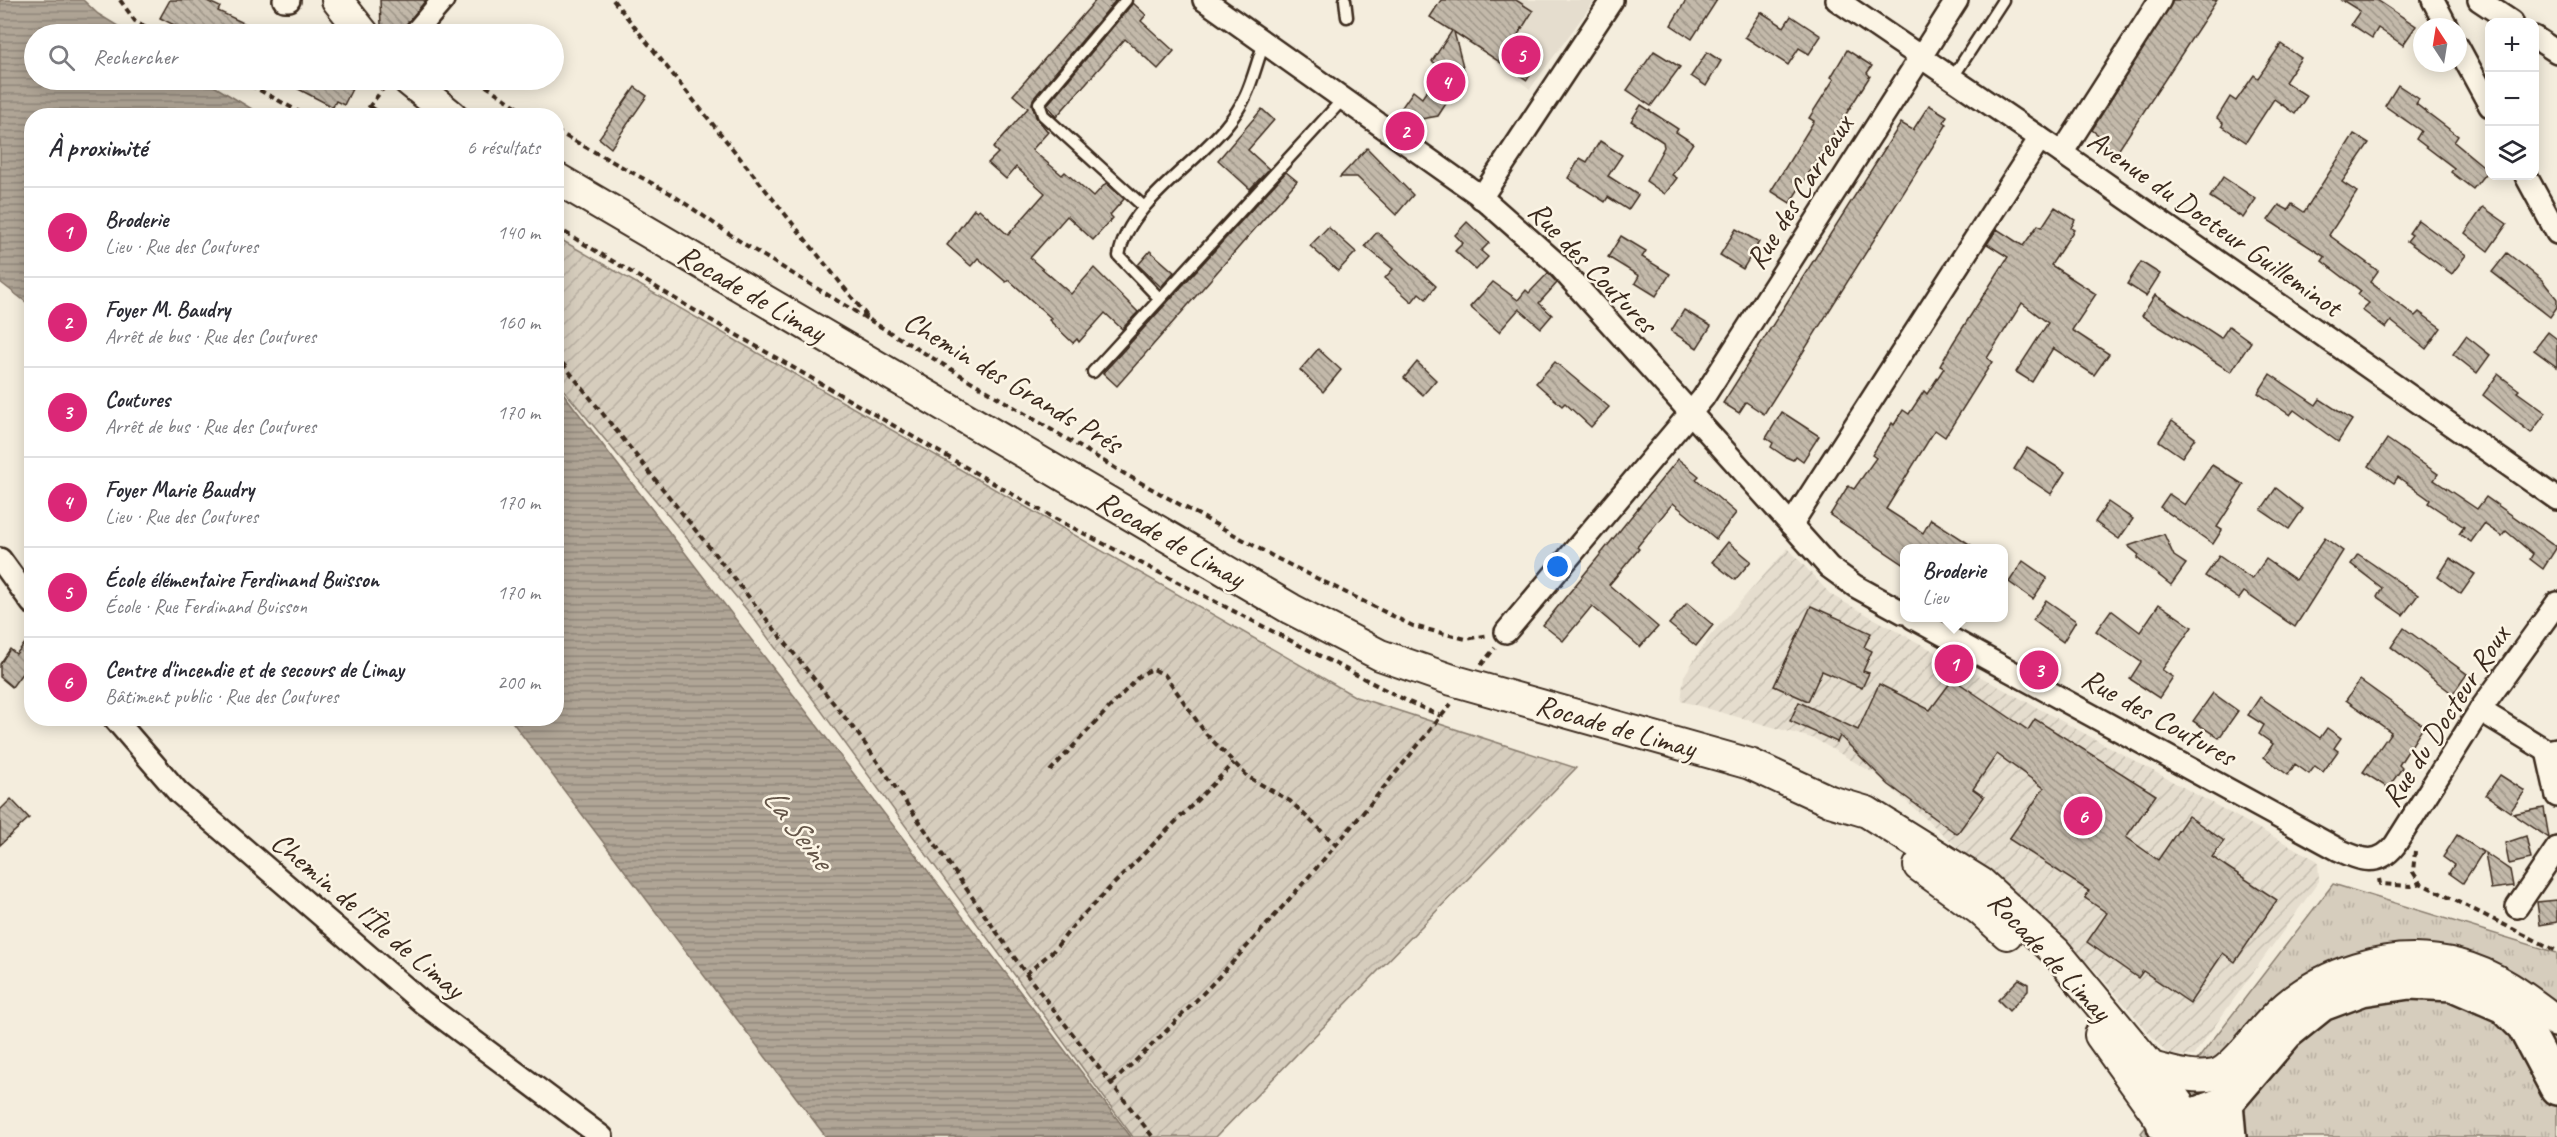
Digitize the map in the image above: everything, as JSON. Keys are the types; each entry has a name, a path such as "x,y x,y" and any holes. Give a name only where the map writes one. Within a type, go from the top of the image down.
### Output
{"main road":[{"path":"337,0 356,24"},
{"path":"420,90 442,108"},
{"name":"Rocade de Limay","path":"564,183 1291,609 1380,655 1452,680 1750,764 1830,801 1867,812 1981,883 2056,952 2151,1067 2181,1127"},
{"name":"Rocade de Limay","path":"1830,801 1855,824 1905,855 1980,910 2052,974 2108,1044 2181,1127"},
{"path":"2229,1137 2221,1089 2242,1053 2271,1020 2305,991 2346,971 2386,961 2424,960 2458,964 2494,979 2557,1022"},
{"path":"2181,1127 2221,1089 2322,1004 2362,989 2409,982 2453,984 2504,1006 2524,1026 2557,1088"},
{"path":"2151,1067 2188,1076 2221,1089"}],"street":[{"path":"284,0 290,0"},
{"path":"423,24 443,0"},
{"name":"Rue des Coutures","path":"1204,0 1481,198 1557,264 1829,567 1855,585 1900,610"},
{"path":"1481,198 1612,0"},
{"name":"Avenue du Docteur Guilleminot","path":"1837,0 2062,153 2557,499"},
{"name":"Rue des Carreaux","path":"1506,632 1703,398 1957,0"},
{"path":"2062,153 2160,0"},
{"path":"2433,0 2442,18"},
{"path":"2479,0 2506,18"},
{"path":"2539,41 2557,52"},
{"path":"2467,64 2485,97"},
{"path":"1791,525 2040,138"},
{"path":"2528,180 2557,233"},
{"path":"0,560 24,592"},
{"name":"Rue du Docteur Roux","path":"2376,860 2390,851 2480,710 2557,603"},
{"name":"Rue des Coutures","path":"1920,622 2339,850 2363,860 2376,860"},
{"path":"2480,710 2552,750 2557,796"},
{"name":"Chemin de l'Île de Limay","path":"121,726 178,792 423,1003 602,1137"},
{"path":"2517,907 2557,848"}],"lane":[{"path":"1126,0 1039,103 1043,115 1144,207"},
{"path":"1345,0 1347,17"},
{"path":"1953,78 2002,0"},
{"path":"1159,298 1119,256 1121,240 1144,207 1190,166 1227,126 1249,93 1264,43"},
{"path":"1093,372 1344,98"}],"path":[{"path":"120,0 135,21 141,24"},
{"name":"Chemin des Grands Prés","path":"613,0 871,321 1125,474 1278,559 1413,626 1466,639 1506,632"},
{"path":"259,90 292,108"},
{"path":"370,107 383,90"},
{"path":"492,90 519,108"},
{"path":"564,134 670,194 744,244 871,321"},
{"path":"564,232 709,319 1053,517 1409,702 1442,716"},
{"path":"564,365 858,734 1026,974 1153,1137"},
{"path":"1480,668 1506,632"},
{"path":"1050,771 1140,675 1153,669 1165,675 1206,734 1248,777 1290,801 1337,846"},
{"path":"1112,1083 1151,1047 1337,846 1454,699"},
{"path":"1026,974 1053,951 1078,920 1234,763"},
{"path":"2404,831 2416,852 2412,872 2420,883 2557,951"},
{"path":"2376,860 2380,884 2411,886 2420,883"}],"shaded area":[{"path":"1459,0 1595,0 1530,89 1444,21"},
{"path":"1788,548 1831,595 2318,861 2319,881 2193,1056 2168,1055 2096,971 2033,911 1877,775 1815,739 1681,701 1684,676 1709,637"}],"green space":[{"path":"564,241 1356,697 1576,768 1216,1137 1133,1137 752,616 564,390"},
{"path":"2333,884 2557,953 2557,1137 2144,1137 2141,1133"}],"water":[{"path":"0,0 83,0 98,14 114,24 24,24 24,90 221,90 250,108 24,108 24,301 0,282"},
{"name":"La Seine","path":"564,394 1131,1137 826,1137 515,726 564,726"}],"building":[{"path":"170,0 205,0 220,7 218,11 246,24 172,24 160,18"},
{"path":"380,0 426,0 407,24 381,24"},
{"path":"1096,0 1116,0 1033,99 1032,105 1036,117 1048,132 1032,150 1062,175 1065,172 1093,197 1106,183 1124,199 1110,215 1113,218 1093,240 1067,216 1030,258 1071,294 1094,268 1138,312 1122,329 1105,313 1079,342 1077,339 1073,343 1049,320 1051,318 1009,280 1006,282 978,258 971,266 947,245 974,209 977,211 979,209 1008,235 1045,193 1016,167 1006,179 988,163 998,153 993,148 1028,108 1013,95"},
{"path":"1441,0 1516,0 1533,11 1512,44 1539,62 1527,80 1454,32 1465,74 1438,116 1416,120 1400,110 1413,91 1422,98 1442,68 1432,61 1452,31 1430,17"},
{"path":"1686,0 1717,0 1692,39 1671,25"},
{"path":"2173,0 2217,0 2114,157 2096,145 2101,137 2092,130"},
{"path":"2342,0 2377,0 2413,24 2413,30 2403,45 2378,28 2372,38 2351,24 2360,11"},
{"path":"1133,3 1146,15 1141,21 1174,51 1158,69 1125,39 1056,117 1047,105"},
{"path":"1761,12 1784,27 1791,16 1821,36 1809,54 1799,48 1788,65 1745,37"},
{"path":"2281,44 2301,58 2285,82 2307,96 2295,114 2274,99 2246,142 2222,126 2223,123 2217,118 2230,97 2236,101 2254,75 2258,78"},
{"path":"1847,50 1872,66 1867,73 1870,76 1790,203 1771,191 1814,121 1809,118 1834,79 1831,77"},
{"path":"1654,51 1680,67 1651,106 1627,90"},
{"path":"1707,52 1721,61 1706,86 1691,76"},
{"path":"2398,85 2419,99 2416,104 2458,136 2454,142 2485,168 2485,174 2473,189 2451,172 2454,168 2416,139 2421,131 2385,106"},
{"path":"635,87 647,96 611,148 599,138"},
{"path":"300,90 352,90 344,105 336,101 333,107"},
{"path":"1641,105 1678,129 1676,132 1693,143 1672,175 1677,178 1665,194 1646,181 1664,147 1663,142 1631,121"},
{"path":"1929,105 1947,116 1944,122 1947,124 1764,414 1746,402 1739,413 1723,403 1901,123 1913,130"},
{"path":"1262,109 1274,120 1248,150 1269,169 1250,189 1218,160"},
{"path":"2354,134 2369,143 2342,182 2357,192 2329,235 2378,271 2370,282 2415,316 2419,312 2441,328 2426,349 2391,321 2386,328 2362,310 2369,303 2358,295 2361,291 2322,261 2325,257 2268,220 2279,205 2288,210 2292,204 2304,212"},
{"path":"1600,141 1622,155 1608,176 1638,195 1628,210 1608,197 1605,202 1568,178 1580,158 1587,162"},
{"path":"1367,148 1413,195 1396,215 1357,177 1340,177"},
{"path":"1286,172 1297,181 1117,386 1103,373"},
{"path":"2223,177 2256,199 2243,218 2210,197"},
{"path":"2055,207 2075,220 2071,228 2074,230 2051,265 2096,294 2072,330 2109,354 2094,375 2053,348 2032,382 2016,372 2048,323 2022,303 1987,358 1992,362 1945,437 1935,430 1886,509 1923,533 1931,519 1969,544 1900,544 1900,562 1830,515 1848,486 1854,489 1876,458 1872,455 1892,423 1894,425 1903,410 1909,414 1924,391 1927,394 1944,368 1940,366 1953,343 2008,257 1987,244 1997,229 2023,246 2038,225 2042,227"},
{"path":"2483,207 2507,224 2488,251 2465,233"},
{"path":"2418,220 2466,255 2452,274 2407,241 2412,235 2409,233"},
{"path":"1467,222 1489,243 1481,251 1488,257 1476,270 1455,251 1463,243 1455,235"},
{"path":"1328,227 1356,252 1338,271 1310,246"},
{"path":"1736,229 1759,242 1743,269 1720,255"},
{"path":"1377,232 1436,286 1426,299 1419,293 1412,302 1385,278 1393,269 1365,246"},
{"path":"1621,236 1646,251 1642,257 1670,274 1656,296 1635,283 1639,276 1608,257"},
{"path":"1150,251 1174,272 1161,287 1138,265"},
{"path":"2507,253 2542,280 2557,299 2557,307 2550,317 2492,272"},
{"path":"2141,262 2160,274 2146,296 2127,284"},
{"path":"1548,273 1557,283 1539,303 1552,315 1541,328 1519,309 1499,332 1470,307 1493,282 1518,300 1526,290 1529,293"},
{"path":"2155,295 2221,338 2229,326 2251,342 2231,372 2142,316"},
{"path":"1684,310 1711,326 1697,348 1671,331"},
{"path":"2548,332 2557,339 2557,367 2534,350"},
{"path":"2466,336 2490,355 2477,373 2453,354"},
{"path":"1318,349 1341,370 1323,392 1300,370"},
{"path":"1417,362 1436,380 1423,395 1404,378"},
{"path":"1555,362 1609,407 1591,427 1565,403 1562,406 1536,383"},
{"path":"2270,374 2316,405 2320,399 2352,420 2338,442 2294,410 2290,415 2258,393"},
{"path":"2498,374 2519,390 2517,392 2546,413 2531,433 2483,395"},
{"path":"1782,412 1819,436 1803,461 1796,456 1793,460 1786,457 1771,447 1773,443 1766,438"},
{"path":"2172,421 2195,438 2182,457 2159,441"},
{"path":"2387,439 2438,474 2434,480 2477,509 2486,497 2557,547 2543,569 2530,559 2533,554 2506,531 2502,536 2484,524 2471,542 2459,534 2464,527 2428,503 2430,500 2398,477 2394,483 2369,466"},
{"path":"2027,448 2065,472 2051,494 2014,469"},
{"path":"1678,459 1699,476 1696,479 1736,513 1716,539 1673,503 1609,585 1658,627 1640,647 1592,606 1563,641 1543,625"},
{"path":"2212,465 2244,485 2217,527 2222,530 2213,544 2160,507 2169,494 2185,505"},
{"path":"2276,488 2303,509 2289,529 2261,510"},
{"path":"2108,502 2133,519 2119,539 2095,522"},
{"path":"2164,534 2174,556 2186,564 2171,585 2137,558 2139,555 2128,546"},
{"path":"2325,538 2343,551 2295,627 2244,592 2239,599 2205,576 2219,556 2252,579 2266,559 2296,580"},
{"path":"1728,542 1751,561 1735,580 1712,562"},
{"path":"2358,554 2418,595 2403,615 2377,597 2382,588 2351,564"},
{"path":"2450,558 2475,574 2461,594 2438,577"},
{"path":"2023,561 2047,578 2033,599 2009,582"},
{"path":"2046,600 2076,621 2063,642 2033,620"},
{"path":"1687,603 1713,625 1696,646 1669,624"},
{"path":"2159,604 2192,627 2162,670 2173,677 2159,698 2130,679 2141,662 2096,631 2111,610 2140,632"},
{"path":"1811,606 1871,633 1864,647 1872,651 1863,671 1869,673 1862,688 1822,671 1808,701 1774,686"},
{"path":"2404,628 2467,674 2453,694 2391,647"},
{"path":"24,644 24,673 12,687 0,677 0,664 10,649 16,654"},
{"path":"1953,679 2028,730 2035,719 2156,795 2126,837 2158,860 2188,816 2224,841 2212,857 2277,900 2235,962 2223,953 2190,1003 2143,971 2138,978 2087,942 2107,913 2085,898 2089,891 2009,839 2044,788 1997,754 1973,789 1984,797 1957,834 1889,785 1840,736 1837,742 1790,721 1799,702 1858,730 1879,684 1930,710"},
{"path":"2360,680 2424,726 2399,765 2402,768 2388,788 2363,772 2391,732 2346,700"},
{"path":"2213,693 2238,711 2219,738 2193,721"},
{"path":"2260,697 2320,738 2327,728 2341,738 2334,748 2338,751 2323,772 2315,766 2309,774 2295,764 2288,775 2264,757 2273,744 2259,734 2264,725 2248,715"},
{"path":"2500,775 2525,791 2510,812 2486,795"},
{"path":"11,799 29,818 0,845 0,810"},
{"path":"2544,808 2549,838 2513,814"},
{"path":"2457,835 2483,852 2463,883 2449,873 2454,865 2443,857"},
{"path":"2526,836 2531,859 2509,864 2505,843"},
{"path":"2485,853 2510,870 2513,886 2491,889"},
{"path":"2557,900 2557,922 2540,925 2537,902"},
{"path":"2019,979 2028,984 2028,991 2009,1011 1998,1000"}],"place":[{"name":"École élémentaire Ferdinand Buisson","path":"1521,55"},
{"name":"Foyer Marie Baudry","path":"1446,82"},
{"name":"Foyer M. Baudry","path":"1405,131"},
{"name":"Broderie","path":"1954,664"},
{"name":"Coutures","path":"2039,670"},
{"name":"Centre d'incendie et de secours de Limay","path":"2083,816"}]}
